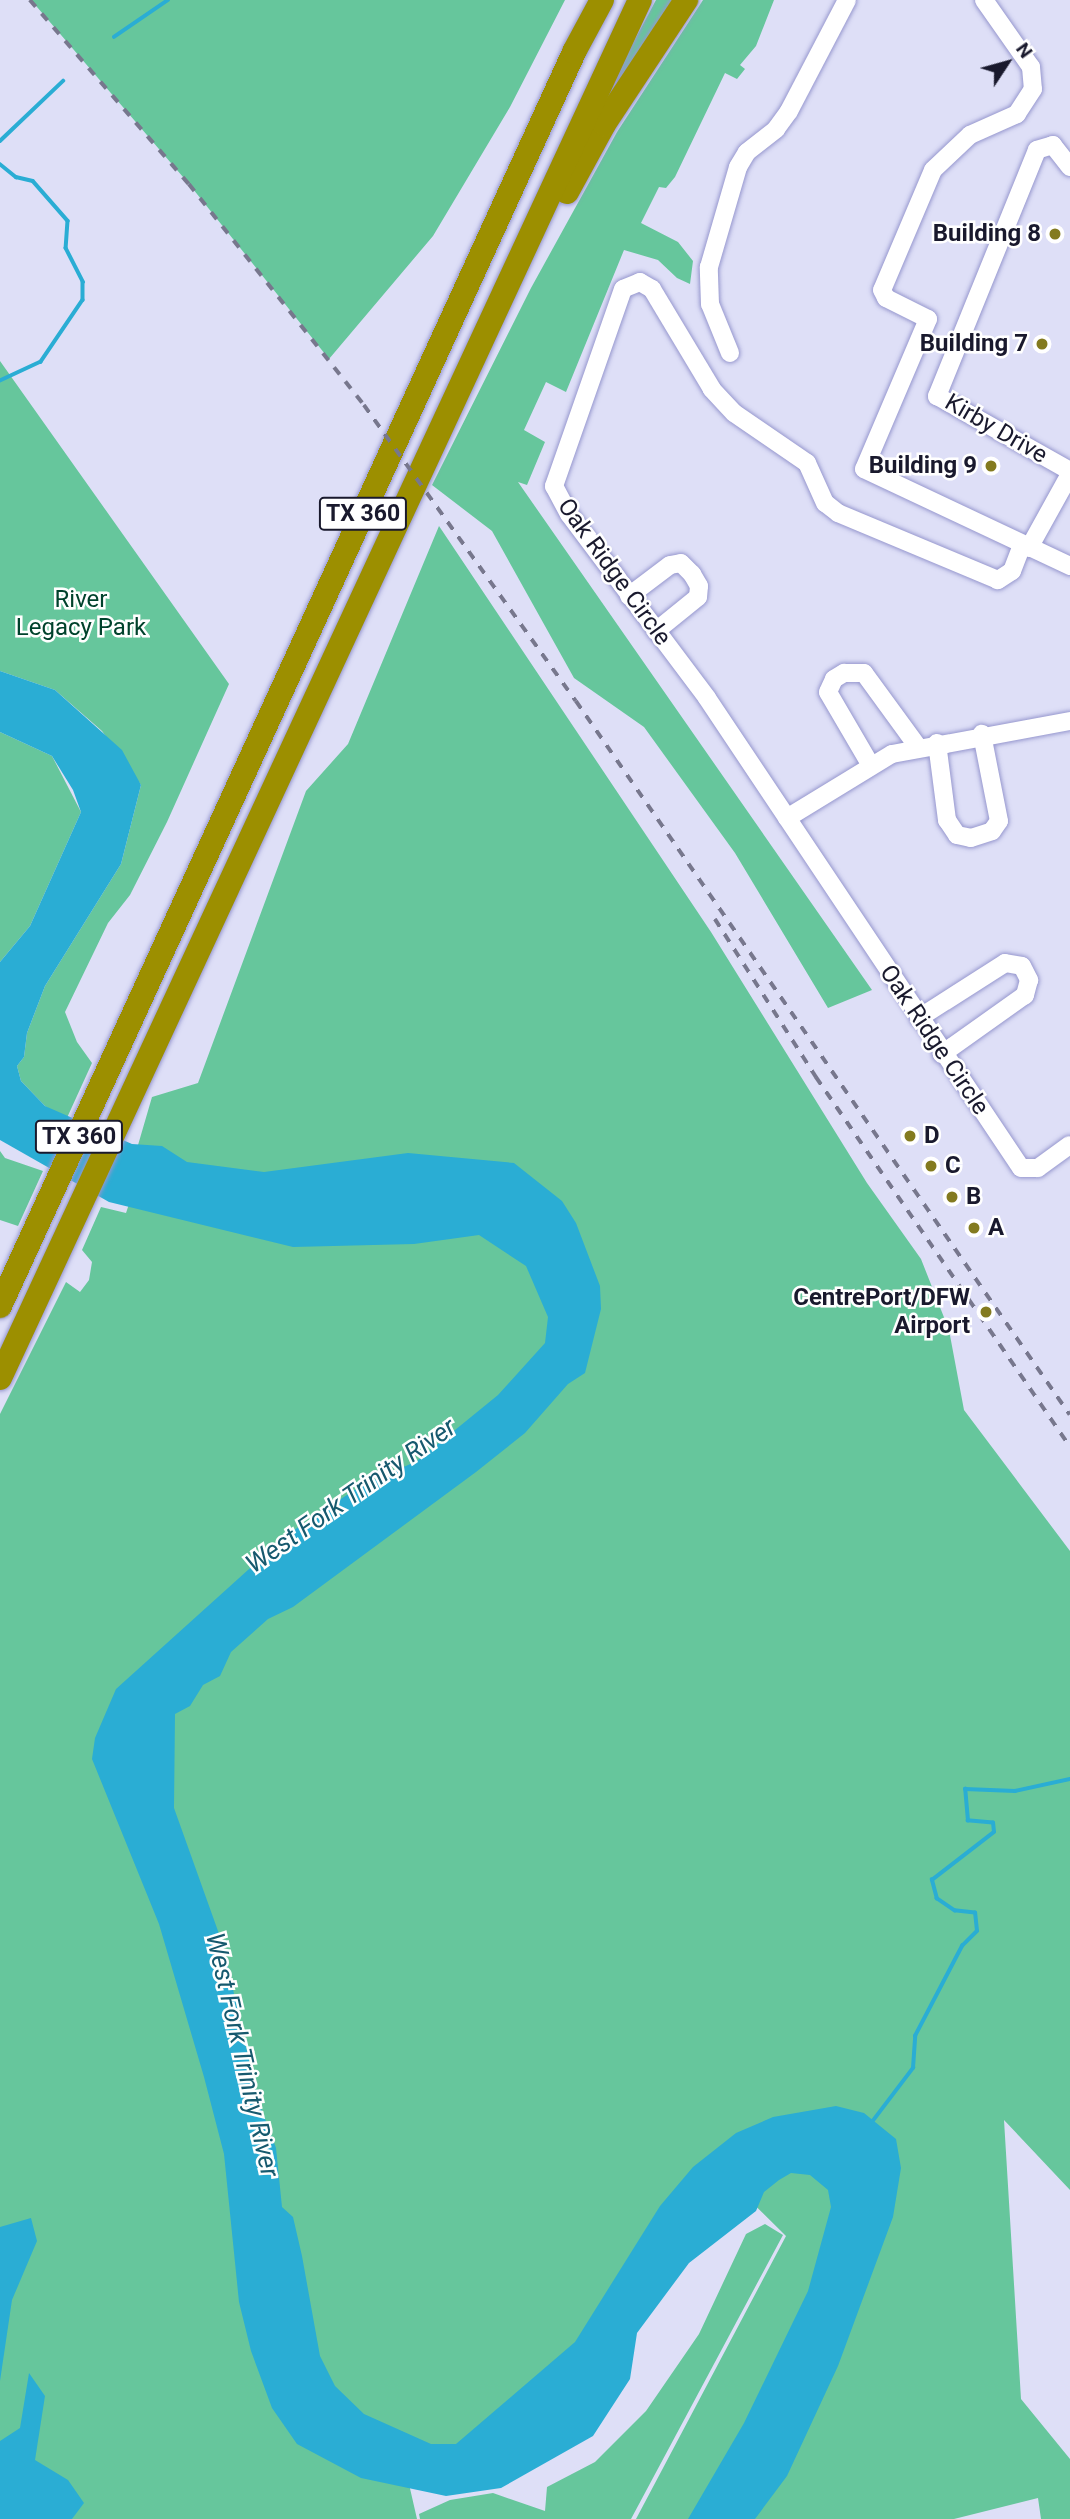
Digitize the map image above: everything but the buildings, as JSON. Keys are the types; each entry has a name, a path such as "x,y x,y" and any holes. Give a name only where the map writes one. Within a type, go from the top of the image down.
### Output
{"highway":[{"name":"TX 360","path":"0,1378 60,1256 640,0"},
{"path":"514,270 542,236 604,124 687,0"},
{"name":"TX 360","path":"0,1306 598,4"}],"street":[{"path":"730,354 718,330 708,283 738,167 747,152 789,111 847,0"},
{"path":"984,0 1031,67 1033,89 1017,114 970,135 933,170 882,290 887,298 928,319 864,469 1070,566"},
{"name":"Kirby Drive","path":"1025,547 1047,515 1070,472 937,396 1037,150 1053,145 1070,167"},
{"name":"Oak Ridge Circle","path":"1025,547 1012,571 998,580 838,513 825,503 807,463 734,413 712,389 652,289 631,283 623,289 554,486 787,818 942,1054 1021,1168 1038,1168 1070,1145"},
{"path":"629,596 670,565 681,563 692,575 699,586 698,597 656,631"},
{"path":"870,764 828,692 834,679 844,673 864,673 918,747"},
{"path":"787,818 870,764 918,747 1070,721"},
{"path":"937,743 947,820 957,835 971,838 992,831 999,821 982,734"},
{"path":"919,1018 1005,963 1022,966 1030,980 1025,995 942,1054"}],"green space":[{"path":"31,0 565,0 510,107 433,236 329,359 189,184"},
{"path":"656,0 676,0 617,83 616,75"},
{"path":"703,0 774,0 756,46 740,65 745,69 737,79 725,73 675,177 666,188 659,187 641,223 678,242 693,261 690,284 677,278 658,260 624,250 566,392 546,382 524,430 545,442 527,485 518,482 872,990 828,1008 735,853 644,727 574,678 492,531 432,485 531,288 617,132"},
{"name":"River Legacy Park","path":"0,361 229,684 167,822 130,895 108,923 65,1012 77,1042 92,1063 66,1120 45,1106 21,1081 17,1066 24,1057 27,1033 45,986 121,864 141,785 102,731 55,690 0,671"},
{"path":"439,526 711,932 867,1183 921,1259 949,1330 964,1410 1070,1551 1070,2190 1004,2120 1021,2399 1070,2459 1070,2519 1041,2519 1038,2498 954,2519 636,2519 786,2236 720,2171 614,2363 409,2484 417,2519 0,2519 0,1414 66,1282 80,1292 89,1280 92,1262 82,1250 101,1207 126,1213 131,1198 129,1176 152,1097 198,1083 306,791 348,744"},
{"path":"0,732 52,756 81,812 30,926 0,962"},
{"path":"0,1151 5,1158 43,1171 18,1226 0,1220"},
{"path":"765,2224 783,2235 631,2519 420,2519 419,2514 450,2500 493,2493 545,2511 547,2487 595,2462 646,2411 699,2334 746,2234"}],"water":[{"name":"West Fork Trinity River","path":"0,671 55,690 122,750 141,785 121,864 45,986 27,1033 24,1057 17,1066 21,1081 45,1106 132,1144 162,1146 187,1162 264,1172 408,1153 514,1163 562,1201 576,1223 600,1286 601,1309 585,1373 568,1384 525,1433 476,1472 293,1607 268,1619 231,1652 220,1676 203,1685 190,1706 175,1714 174,1808 223,1945 258,2100 276,2148 282,2207 293,2217 320,2356 335,2386 364,2414 431,2444 456,2444 575,2342 660,2206 693,2167 736,2133 773,2117 836,2106 864,2113 896,2139 901,2168 893,2217 838,2366 787,2476 755,2519 688,2519 744,2423 808,2291 831,2207 828,2190 810,2175 791,2173 779,2180 764,2192 756,2211 689,2263 637,2333 630,2379 593,2436 501,2488 446,2496 361,2478 297,2444 272,2408 251,2351 239,2302 224,2154 204,2077 159,1924 92,1759 95,1738 116,1689 288,1534 359,1487 417,1461 498,1395 545,1343 548,1317 526,1266 479,1235 414,1244 293,1247 109,1202 0,1140 0,962 30,926 81,812 73,790 52,756 0,732"},
{"path":"31,2218 37,2241 12,2300 0,2381 0,2227"},
{"path":"29,2373 45,2396 35,2460 68,2480 84,2503 72,2519 0,2519 0,2441 20,2428"}],"waterway":[{"path":"114,37 168,0"},
{"path":"0,141 63,81"},
{"path":"0,164 16,177 33,181 68,221 66,248 83,282 83,300 41,362 0,381"},
{"path":"872,2122 913,2068 915,2036 962,1946 977,1931 975,1913 955,1911 937,1899 932,1880 994,1832 993,1823 968,1821 965,1789 1015,1791 1070,1779"}],"railway":[{"path":"30,0 189,184 364,405 576,701 1070,1415"},
{"path":"715,919 816,1077 1070,1446"}],"place":[{"name":"Building 8","path":"1055,234"},
{"name":"Building 7","path":"1042,344"},
{"name":"Building 9","path":"991,466"},
{"name":"D","path":"910,1136"},
{"name":"C","path":"931,1166"},
{"name":"B","path":"952,1197"},
{"name":"A","path":"974,1228"},
{"name":"CentrePort/DFW Airport","path":"986,1312"}]}
